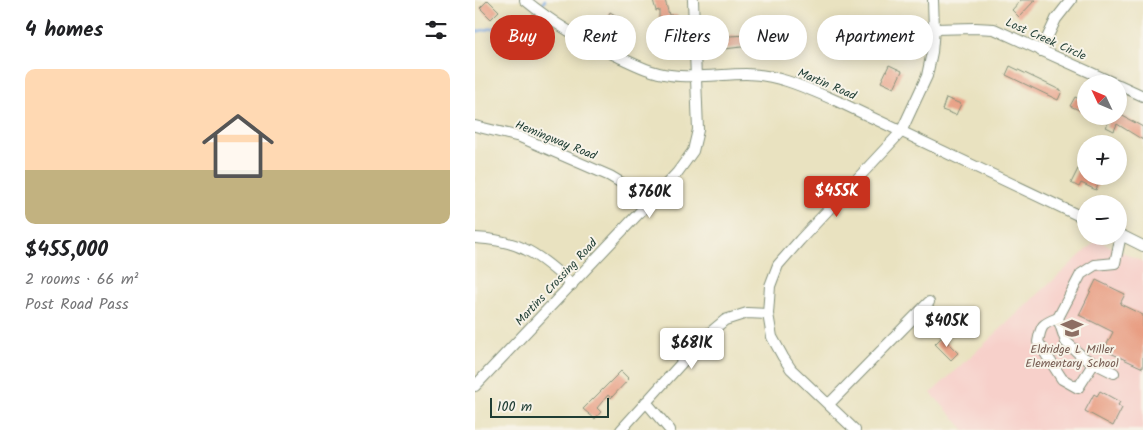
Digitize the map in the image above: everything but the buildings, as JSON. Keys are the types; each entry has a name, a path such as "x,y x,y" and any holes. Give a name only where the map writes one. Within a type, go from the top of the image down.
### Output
{"street":[{"name":"Martin Road","path":"525,0 568,32 654,72 670,76 695,77 747,74 798,85 837,101 1077,215"},
{"name":"Martins Crossing Road","path":"476,384 677,173 693,152 698,130 693,0"},
{"path":"855,430 783,358 771,337 768,314 770,286 778,265 799,240 901,132 927,76 934,29 933,0"},
{"path":"1041,51 1055,19 1071,0"},
{"name":"Lost Creek Circle","path":"934,29 994,29 1096,75"},
{"name":"Lost Creek Circle","path":"1127,89 1143,96"},
{"name":"Hemingway Road","path":"475,126 520,137 610,176 650,200"},
{"path":"475,238 490,239 531,251 548,262 571,285"},
{"path":"1127,238 1143,246"},
{"path":"1094,363 1078,388 1062,379 1037,342 1040,327 1058,318 1081,274 1095,265 1115,263 1118,245"},
{"path":"829,404 929,302"},
{"path":"621,430 707,335 725,320 747,313 768,314"},
{"path":"1058,318 1066,342 1084,358 1114,373"},
{"path":"646,402 670,430"}],"shaded area":[{"name":"Eldridge L Miller Elementary School","path":"1092,245 1107,245 1143,262 1143,430 965,430 931,393"}],"waterway":[{"path":"542,5 545,0"},
{"path":"475,32 511,24 532,14"}],"place":[{"name":"Eldridge L Miller Elementary School","path":"1072,328"}]}
